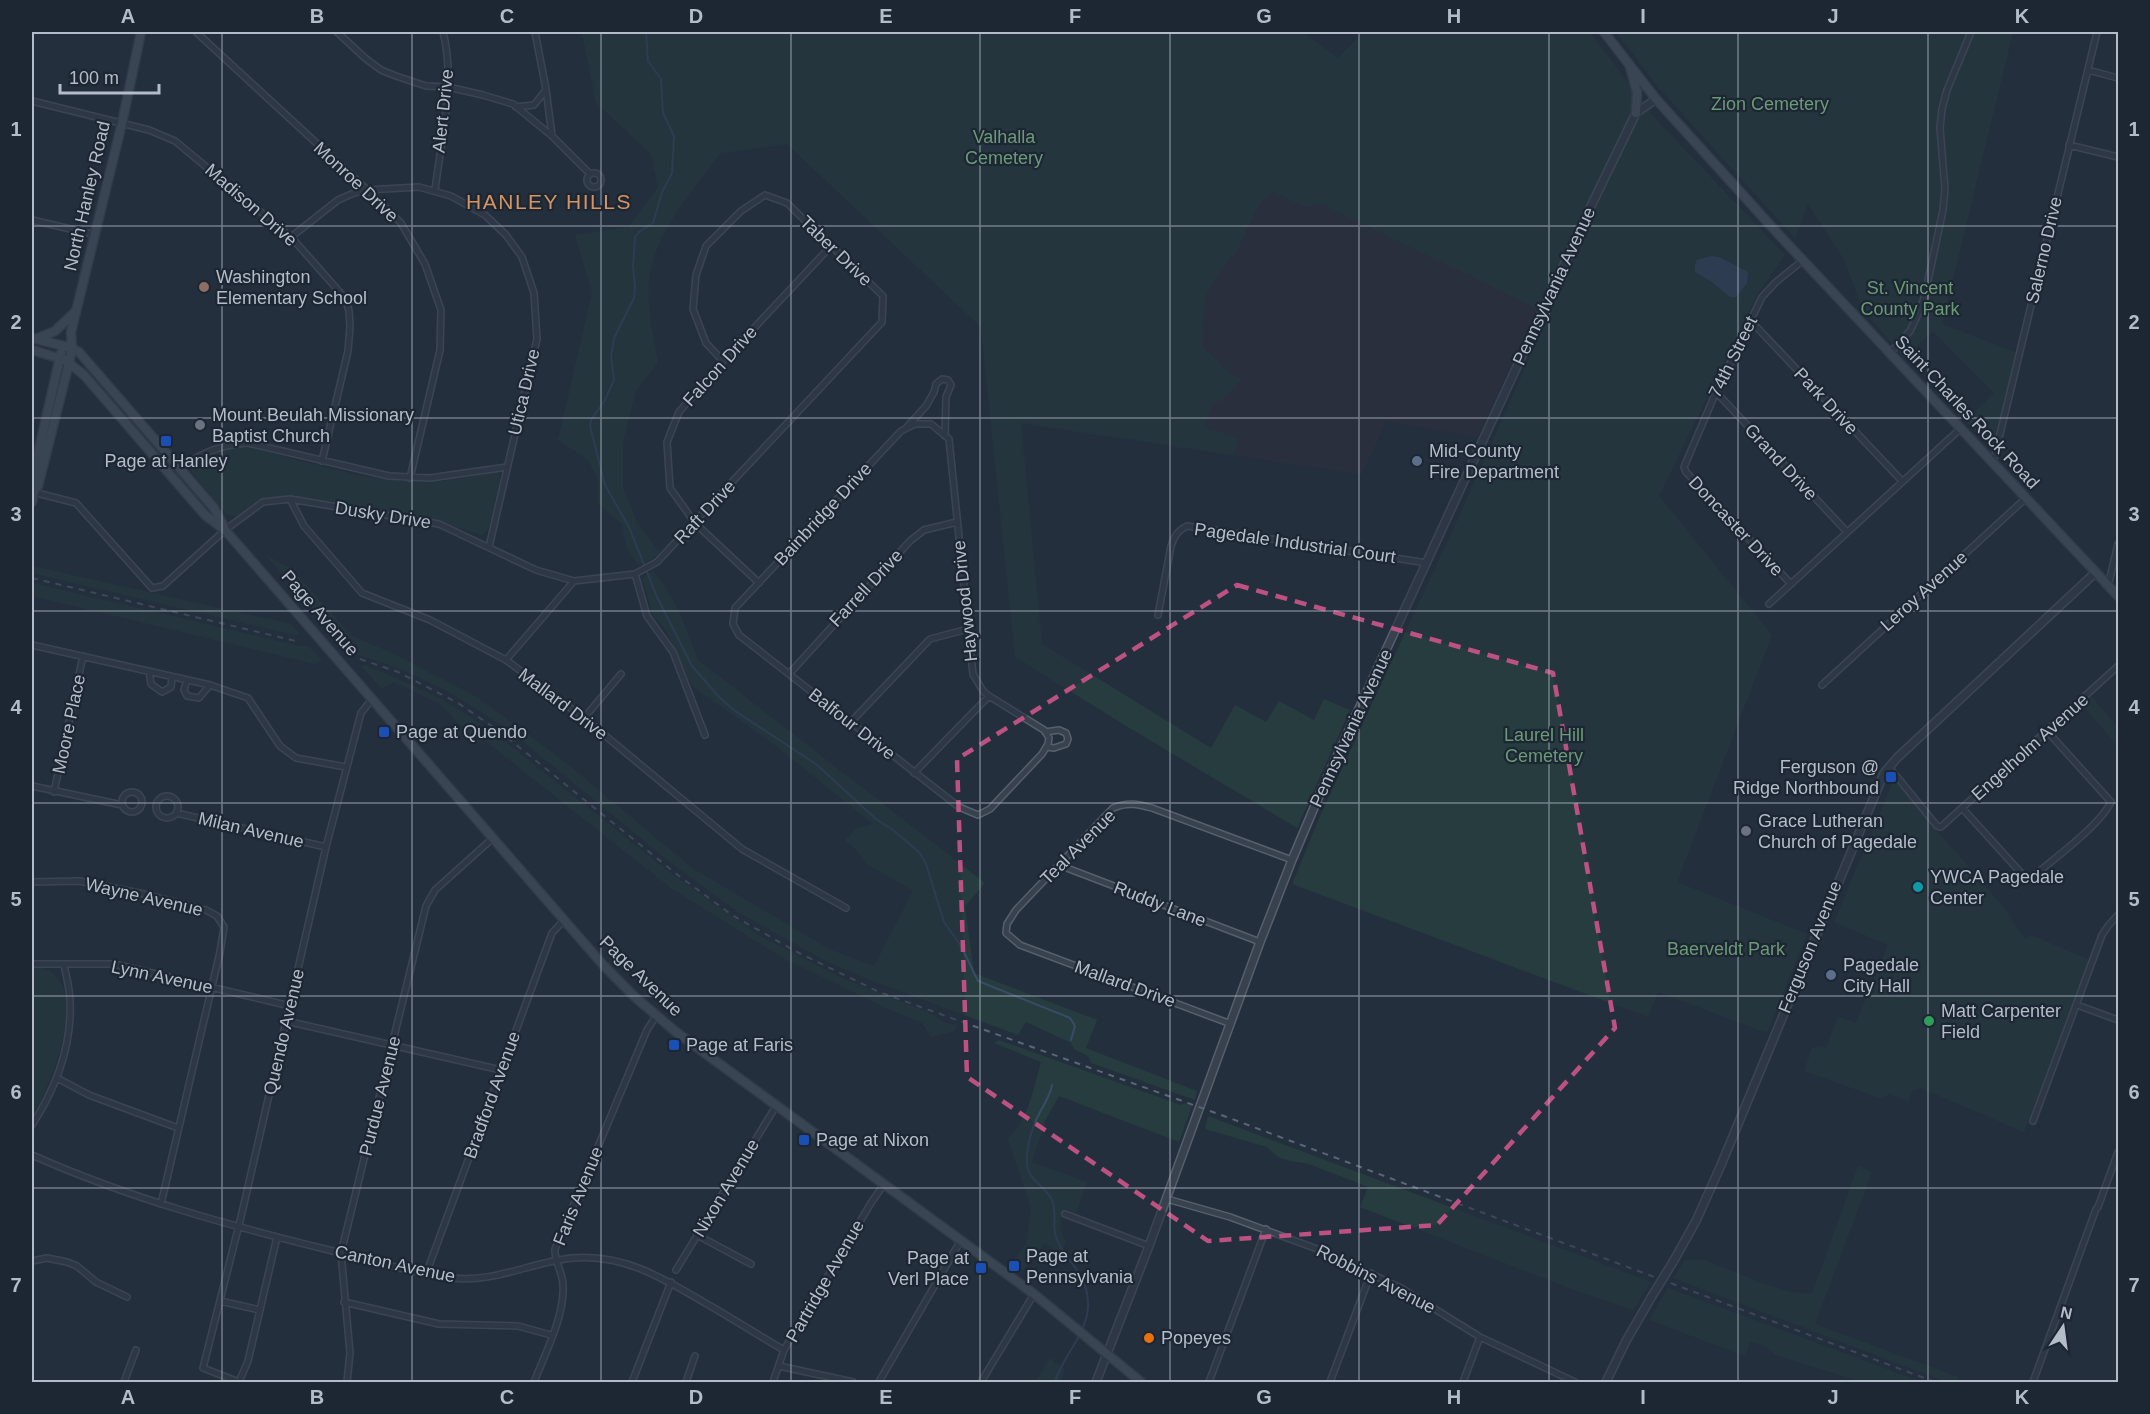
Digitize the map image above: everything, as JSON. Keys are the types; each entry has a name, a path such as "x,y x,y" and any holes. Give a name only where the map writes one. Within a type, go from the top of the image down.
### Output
{"main road":[{"name":"North Hanley Road","path":"32,480 63,346 71,332 96,235 141,32"},
{"name":"Saint Charles Rock Road","path":"1604,32 1656,99 1802,261 2118,596"},
{"path":"1629,63 1637,92 1636,113"},
{"path":"34,339 56,331 76,311"},
{"name":"North Hanley Road","path":"32,502 32,490 38,486 69,363 72,348 71,332"},
{"path":"34,339 72,348"},
{"name":"Page Avenue","path":"72,348 79,352 214,508 225,530"},
{"name":"Page Avenue","path":"32,350 59,362 69,363 84,375 205,515 225,530 625,988 656,1016 776,1106 1034,1294 1141,1383"},
{"path":"69,363 80,365 98,374"}],"street":[{"name":"Monroe Drive","path":"196,32 401,223 425,264 441,310 442,330 440,350 410,478"},
{"path":"337,32 365,58 381,69 411,82 483,95 516,107 552,136 590,174"},
{"name":"Alert Drive","path":"435,190 448,87 449,66 443,32"},
{"path":"535,32 552,136"},
{"path":"1890,353 1910,332 1925,295 1943,210 1945,189 1941,136 1942,109 1947,90 1971,32"},
{"name":"Salerno Drive","path":"1993,463 2096,34"},
{"path":"2088,70 2118,78"},
{"path":"516,107 534,105 546,89"},
{"name":"Pennsylvania Avenue","path":"1096,1383 1167,1199 1260,942 1321,791 1636,113 1656,99"},
{"name":"Madison Drive","path":"32,101 149,130 175,141 291,237 345,298 349,311 348,351 322,461"},
{"path":"2069,145 2118,158"},
{"name":"Utica Drive","path":"291,237 338,200 367,189 419,187 435,190 485,215 506,235 522,257 534,294 537,339 489,547"},
{"name":"Taber Drive","path":"723,361 706,343 693,309 696,275 706,246 741,211 765,195 787,203 883,296 882,322"},
{"path":"32,220 96,235"},
{"name":"Falcon Drive","path":"759,583 695,523 670,488 668,442 679,412 723,361 831,246"},
{"name":"74th Street","path":"1684,466 1762,297 1802,261"},
{"name":"Park Drive","path":"1750,320 1902,481"},
{"name":"Raft Drive","path":"574,581 635,574 652,566 882,322"},
{"name":"Haywood Drive","path":"906,428 931,399 936,384 942,380 948,380 951,386 946,397 945,436 949,439 973,674 983,691 989,696 1045,732 1049,738 1047,747 1062,747 1066,744 1068,739 1066,733 1059,730 1045,732"},
{"name":"Grand Drive","path":"1716,393 1847,532"},
{"path":"906,428 915,424 931,424 945,436"},
{"name":"Bainbridge Drive","path":"733,624 735,608 906,428"},
{"path":"1769,604 1960,429"},
{"path":"171,476 207,452 221,446 248,443 389,476 410,478 468,474 507,467"},
{"name":"Doncaster Drive","path":"1684,466 1686,472 1791,585"},
{"name":"Dusky Drive","path":"32,490 76,503 152,588 164,586 225,530 263,502 290,499 439,524 536,570 574,581"},
{"name":"Leroy Avenue","path":"1822,685 2026,498"},
{"name":"Mallard Drive","path":"290,499 304,526 362,592 430,620 506,660 584,718 742,849 846,908"},
{"name":"Farrell Drive","path":"789,674 910,541 924,530 957,522"},
{"name":"Pagedale Industrial Court","path":"1158,615 1171,546 1180,529 1187,526 1427,563"},
{"path":"2109,586 2118,544"},
{"name":"Ferguson Avenue","path":"1606,1383 1626,1341 1696,1221 1873,795 1889,767 2096,572"},
{"path":"635,574 648,616 673,652 705,735"},
{"path":"506,660 574,581"},
{"name":"Balfour Drive","path":"733,624 739,635 914,773 959,807 978,815 990,809 1047,747"},
{"path":"850,723 930,639 968,629"},
{"path":"32,645 210,685 248,698 280,746 296,758 346,767"},
{"name":"Moore Place","path":"54,792 83,656"},
{"name":"Engelholm Avenue","path":"1889,767 1941,827 2118,666"},
{"path":"149,671 152,684 162,692 171,687 172,676"},
{"path":"584,718 621,674"},
{"path":"187,680 184,690 187,696 199,698 210,685"},
{"path":"914,773 989,696"},
{"name":"Quendo Avenue","path":"239,1382 203,1368 346,767 361,713 372,699"},
{"path":"1963,808 2022,873 2029,877 2036,874 2074,842 2106,811 2111,801 2047,731"},
{"path":"32,786 122,805"},
{"name":"Milan Avenue","path":"177,813 179,807 174,797 163,796 157,801 157,812 163,817 170,818 177,813 326,847"},
{"name":"Teal Avenue","path":"1020,945 1006,933 1007,924 1016,910 1113,808 1125,804 1152,808 1292,860"},
{"name":"Purdue Avenue","path":"347,1383 350,1361 341,1253 429,900 435,890 493,838"},
{"name":"Ruddy Lane","path":"1059,865 1260,942"},
{"name":"Wayne Avenue","path":"32,882 79,881 201,908 217,916 224,927 211,988"},
{"path":"2033,1121 2105,930 2118,915"},
{"name":"Bradford Avenue","path":"426,1274 552,933 564,920"},
{"name":"Mallard Drive","path":"1020,945 1231,1024"},
{"name":"Lynn Avenue","path":"32,964 114,964 290,1006"},
{"path":"32,1125 57,1078 67,1038 70,1008 64,964"},
{"path":"161,1204 211,988"},
{"path":"2077,1005 2118,1020"},
{"name":"Faris Avenue","path":"534,1383 560,1312 563,1287 555,1249 647,1030 656,1016"},
{"path":"286,1021 501,1070"},
{"path":"57,1078 89,1095 178,1128"},
{"name":"Nixon Avenue","path":"676,1270 776,1106"},
{"path":"2034,1383 2118,1152"},
{"name":"Canton Avenue","path":"32,1155 161,1204 277,1237 426,1274 454,1278 481,1278 557,1260 592,1257 624,1262 670,1282 784,1350"},
{"name":"Partridge Avenue","path":"773,1383 784,1350 870,1203 884,1184"},
{"name":"Robbins Avenue","path":"1167,1199 1266,1229 1371,1273 1416,1296 1480,1337 1575,1383"},
{"path":"1065,1214 1149,1246"},
{"path":"1209,1383 1266,1229"},
{"path":"697,1234 751,1264"},
{"path":"239,1382 248,1361 277,1237"},
{"path":"880,1380 961,1240"},
{"path":"32,1261 47,1258 67,1262 77,1266 96,1282 127,1298"},
{"path":"1330,1383 1371,1273"},
{"path":"632,1383 670,1282"},
{"path":"981,1383 1034,1294"},
{"path":"220,1301 260,1310"},
{"path":"344,1302 439,1324 518,1326 551,1335"},
{"path":"1463,1383 1480,1337"},
{"path":"124,1383 136,1350"},
{"path":"686,1383 695,1356"},
{"path":"779,1366 853,1383"}],"highlighted area":[{"path":"1237,585 1553,673 1615,1028 1437,1225 1208,1241 967,1077 957,759"}],"shaded area":[{"path":"1275,192 1303,207 1321,204 1537,308 1477,437 1386,421 1362,474 1233,455 1239,439 1204,426 1214,402 1241,380 1223,367 1201,344 1206,293 1238,249 1259,204"}],"green space":[{"path":"582,32 1303,32 1338,58 1364,32 1590,32 1653,116 1785,255 1757,295 1659,496 1772,635 1677,882 1807,934 1767,1033 1658,992 1648,1017 1292,884 1320,816 1456,523 1549,314 1321,204 1303,207 1274,192 1259,204 1238,249 1206,293 1201,344 1223,367 1241,380 1220,401 1214,402 1204,426 1239,439 1233,455 1021,423 1042,644 1211,748 1235,705 1266,722 1279,701 1314,720 1324,699 1350,710 1297,828 1015,657 981,327 787,144 720,153 676,213 658,246 649,281 649,301 658,363 636,390 623,442 623,487 638,525 660,552 652,559 638,565 626,546 622,524 598,504 598,479 588,460 558,440 592,293 575,235 629,227 658,187 651,154 596,103"},
{"path":"1616,32 2013,32 1942,324 2017,353 1995,444 1989,447 1966,421 1994,393 1933,331 1904,358 1866,313 1860,303 1845,261 1808,204 1795,238 1658,87"},
{"path":"238,447 255,449 348,473 386,479 417,482 440,481 496,472 499,472 500,478 488,530 482,535 424,517 291,496 263,499 237,516 227,515 191,472 204,457 218,451"},
{"path":"264,554 292,569 352,636 392,653 475,696 560,758 692,868 831,950 874,966 913,891 867,864 845,840 857,828 873,824 772,743 692,686 666,630 653,616 642,578 653,571 674,603 698,660 985,883 965,906 974,973 1097,1020 1086,1048 1197,1091 1195,1100 1091,1063 1088,1056 1074,1049 1071,1043 1026,1022 1018,1035 870,980 822,959 738,912 671,863 514,734 477,709 445,690 399,668 347,651"},
{"path":"32,566 291,624 300,634 294,635 32,573"},
{"path":"32,583 308,646 322,660 315,664 32,596"},
{"path":"366,665 440,698 492,731 668,871 760,936 844,979 932,1014 945,1023 957,1025 954,1031 931,1037 922,1023 785,959 671,888 484,740 478,743 440,704 394,682 382,689 362,667"},
{"path":"2091,696 2118,727 2118,746 2081,704"},
{"path":"1894,779 2004,908 2025,939 2031,935 2090,960 2024,1132 1921,1088 1913,1090 1907,1101 1890,1094 1880,1098 1804,1071 1812,1048 1819,1046 1826,1048 1838,1017 1856,1023 1888,945 1834,922"},
{"path":"32,966 52,973 63,987 66,1008 64,1032 58,1057 32,1117"},
{"path":"999,1040 1181,1105 1185,1103 1192,1106 1179,1142 1059,1096 1045,1121 1032,1162 1087,1182 1076,1213 1064,1208 1062,1212 1061,1229 1066,1241 1062,1254 1045,1243 1021,1273 1010,1266 1026,1244 1031,1208 1008,1139 1026,1113 1041,1062 994,1043"},
{"path":"1208,1116 1651,1282 1633,1310 1569,1288 1360,1207 1368,1187 1309,1164 1278,1157 1267,1147 1205,1129"},
{"path":"1858,1166 1872,1172 1815,1324 1958,1377 1956,1382 1947,1382 1673,1278 1685,1260 1705,1260 1790,1292 1812,1294"},
{"path":"1668,1288 1922,1382 1862,1382 1776,1355 1767,1347 1750,1342 1745,1356 1649,1320"},
{"path":"1050,1358 1065,1369 1060,1382 1035,1382"}],"water":[{"path":"1711,256 1719,257 1748,272 1747,283 1736,297 1730,297 1695,272 1697,260"}],"waterway":[{"path":"646,32 648,61 661,79 663,113 674,136 672,173 662,192 653,223 635,237 634,298 614,338 611,357 614,380 605,400 591,420 590,426 605,485 629,527 657,597 692,666 719,697 735,711 816,764 876,819 920,853 926,864 944,922 961,946 978,981 1070,1018 1075,1026 1071,1040"},
{"path":"1052,1085 1032,1131 1027,1151 1027,1163 1030,1174 1052,1200 1056,1237 1085,1284 1088,1307 1083,1327 1055,1382"}],"railway":[{"path":"32,578 300,642"},
{"path":"360,659 398,672 458,703 499,731 679,876 732,915 795,951 879,992 1224,1116 1935,1382"}],"place":[{"name":"Washington Elementary School","path":"204,287"},
{"name":"Mount Beulah Missionary Baptist Church","path":"200,425"},
{"name":"Page at Hanley","path":"166,441"},
{"name":"Mid-County Fire Department","path":"1417,461"},
{"name":"Page at Quendo","path":"384,732"},
{"name":"Ferguson @ Ridge Northbound","path":"1891,777"},
{"name":"Grace Lutheran Church of Pagedale","path":"1746,831"},
{"name":"YWCA Pagedale Center","path":"1918,887"},
{"name":"Pagedale City Hall","path":"1831,975"},
{"name":"Matt Carpenter Field","path":"1929,1021"},
{"name":"Page at Faris","path":"674,1045"},
{"name":"Page at Nixon","path":"804,1140"},
{"name":"Page at Pennsylvania","path":"1014,1266"},
{"name":"Page at Verl Place","path":"981,1268"},
{"name":"Popeyes","path":"1149,1338"}],"district":[{"name":"HANLEY HILLS","path":"549,202"}],"park label":[{"name":"Zion Cemetery","path":"1770,104"},
{"name":"Valhalla Cemetery","path":"1004,147"},
{"name":"St. Vincent County Park","path":"1910,298"},
{"name":"Laurel Hill Cemetery","path":"1544,745"},
{"name":"Baerveldt Park","path":"1726,949"}]}
